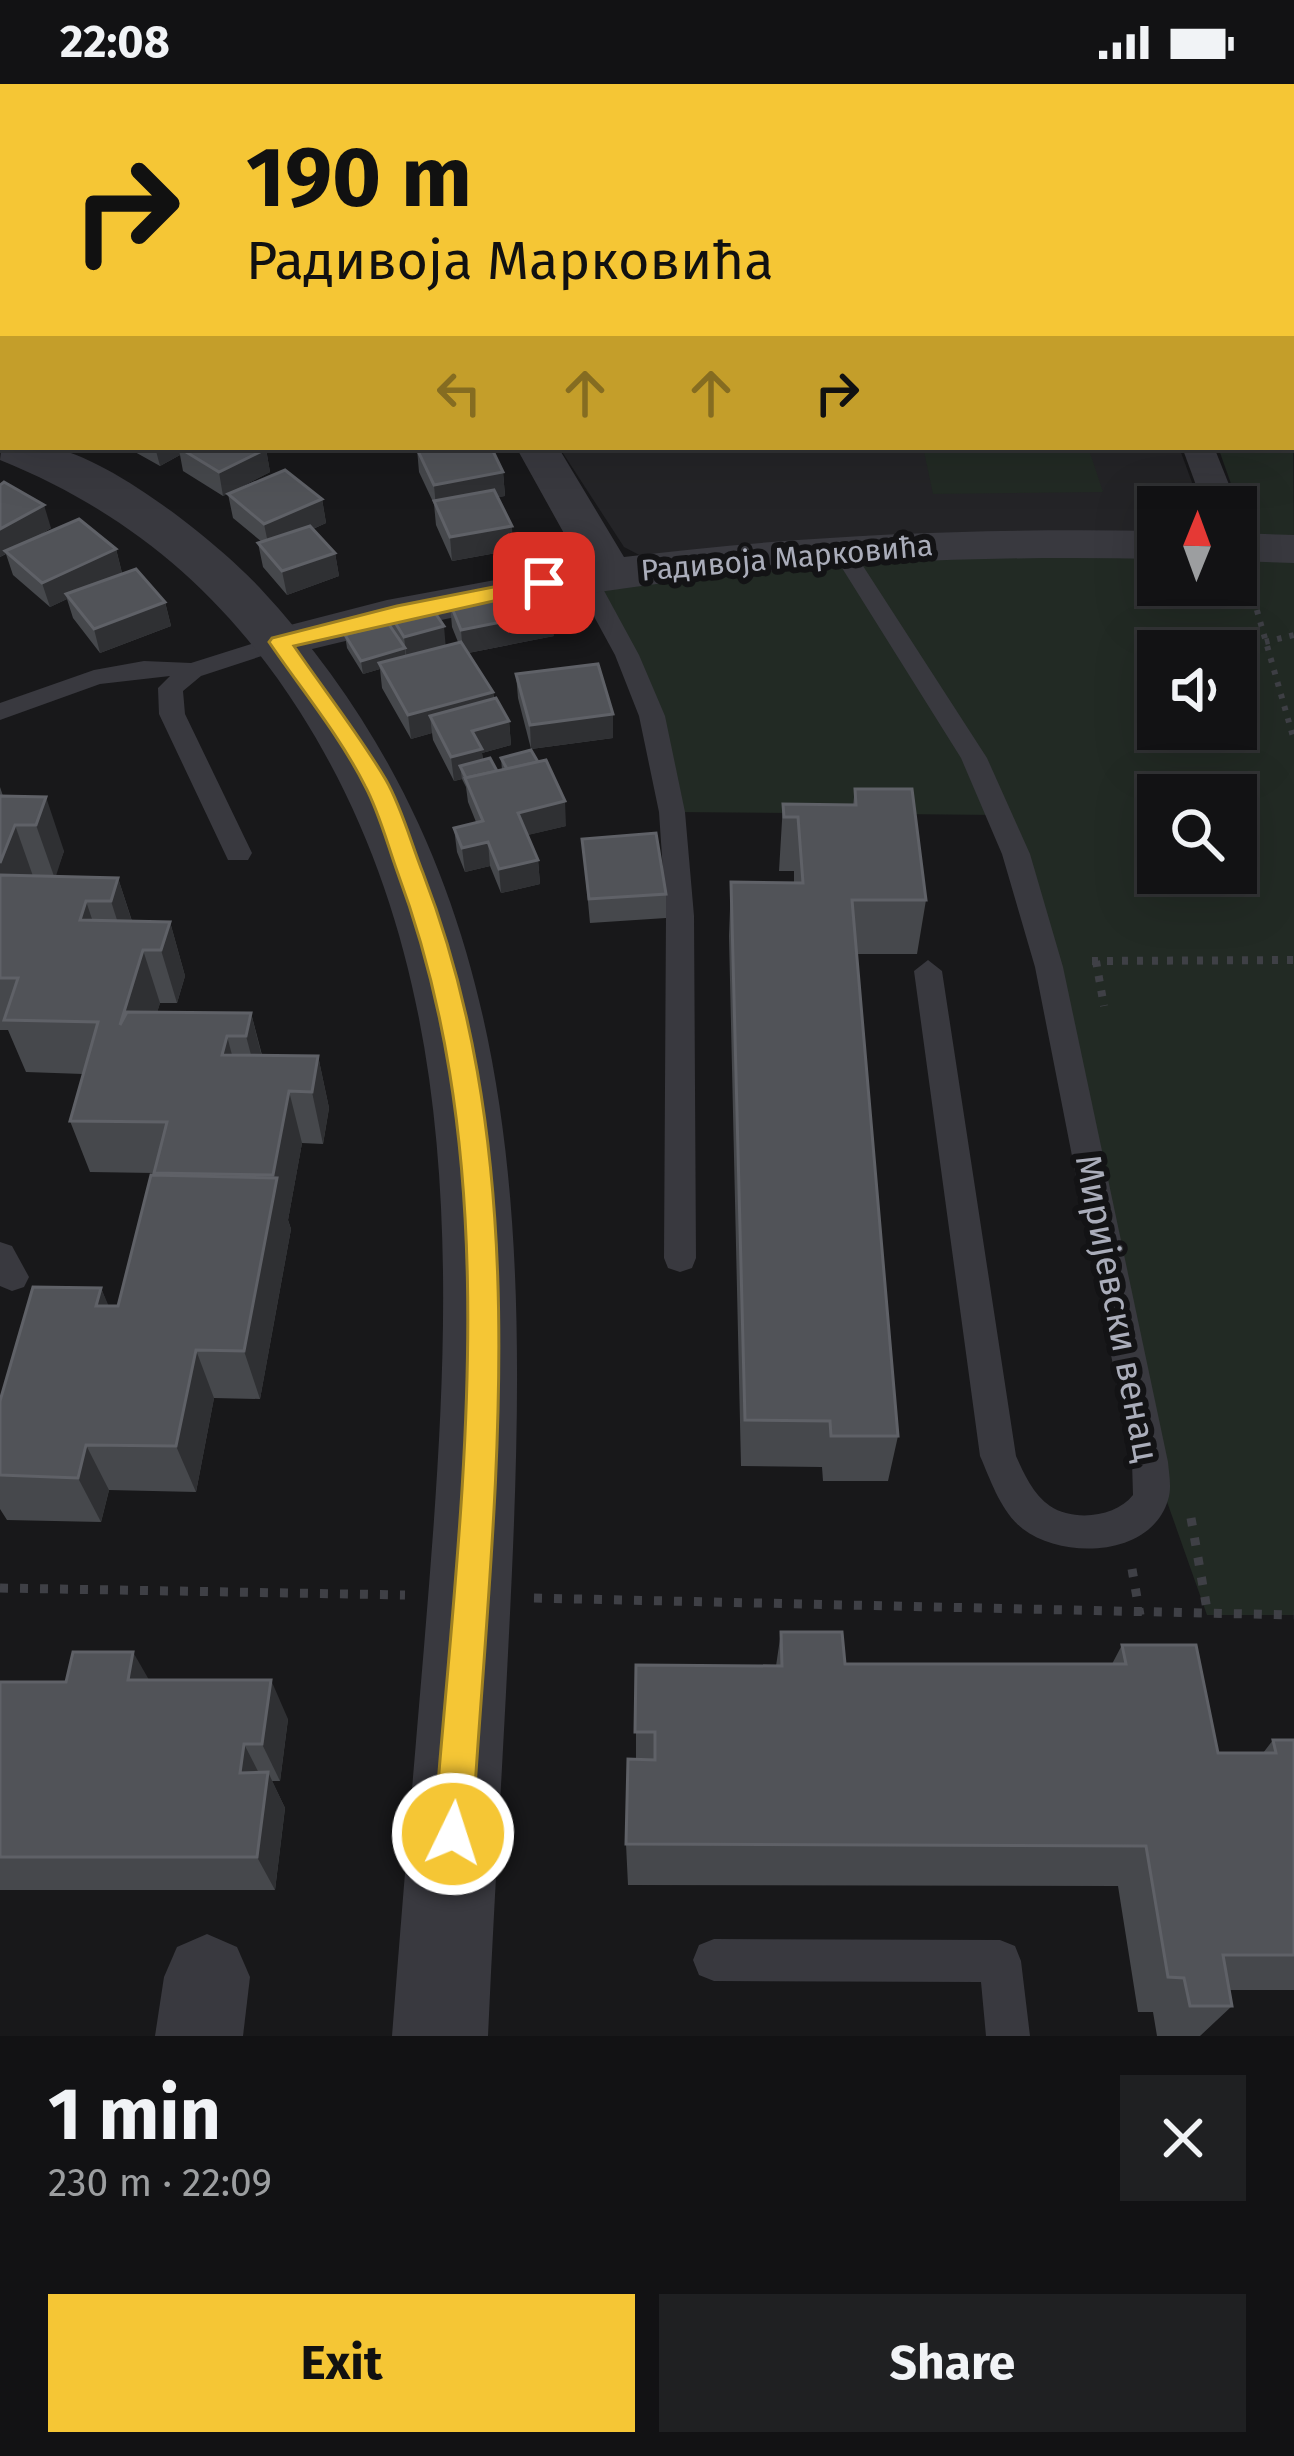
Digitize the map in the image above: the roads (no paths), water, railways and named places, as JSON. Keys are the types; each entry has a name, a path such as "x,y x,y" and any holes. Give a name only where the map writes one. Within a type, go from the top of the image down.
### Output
{"street":[{"path":"16,450 103,487 146,513 199,552 280,642 377,784 435,939 465,1062 474,1127 482,1270 482,1406 440,2036"},
{"path":"538,450 596,574"},
{"path":"1199,450 1213,486"},
{"name":"Радивоја Марковића","path":"280,642 397,612 596,574 928,545 1137,545"},
{"path":"1257,547 1294,549"}],"lane":[{"name":"Миријевски венац","path":"843,552 974,758 1016,854 1049,967 1150,1462 1152,1497 1142,1514 1124,1526 1090,1530 1047,1524 1016,1494 998,1456 928,971"},
{"path":"596,574 652,716 672,812 680,916 680,1258"},
{"path":"238,854 168,700 170,688 192,671 280,642"},
{"path":"0,712 92,680 152,666 192,671"},
{"path":"714,1960 1000,1961 1008,2036"}]}
